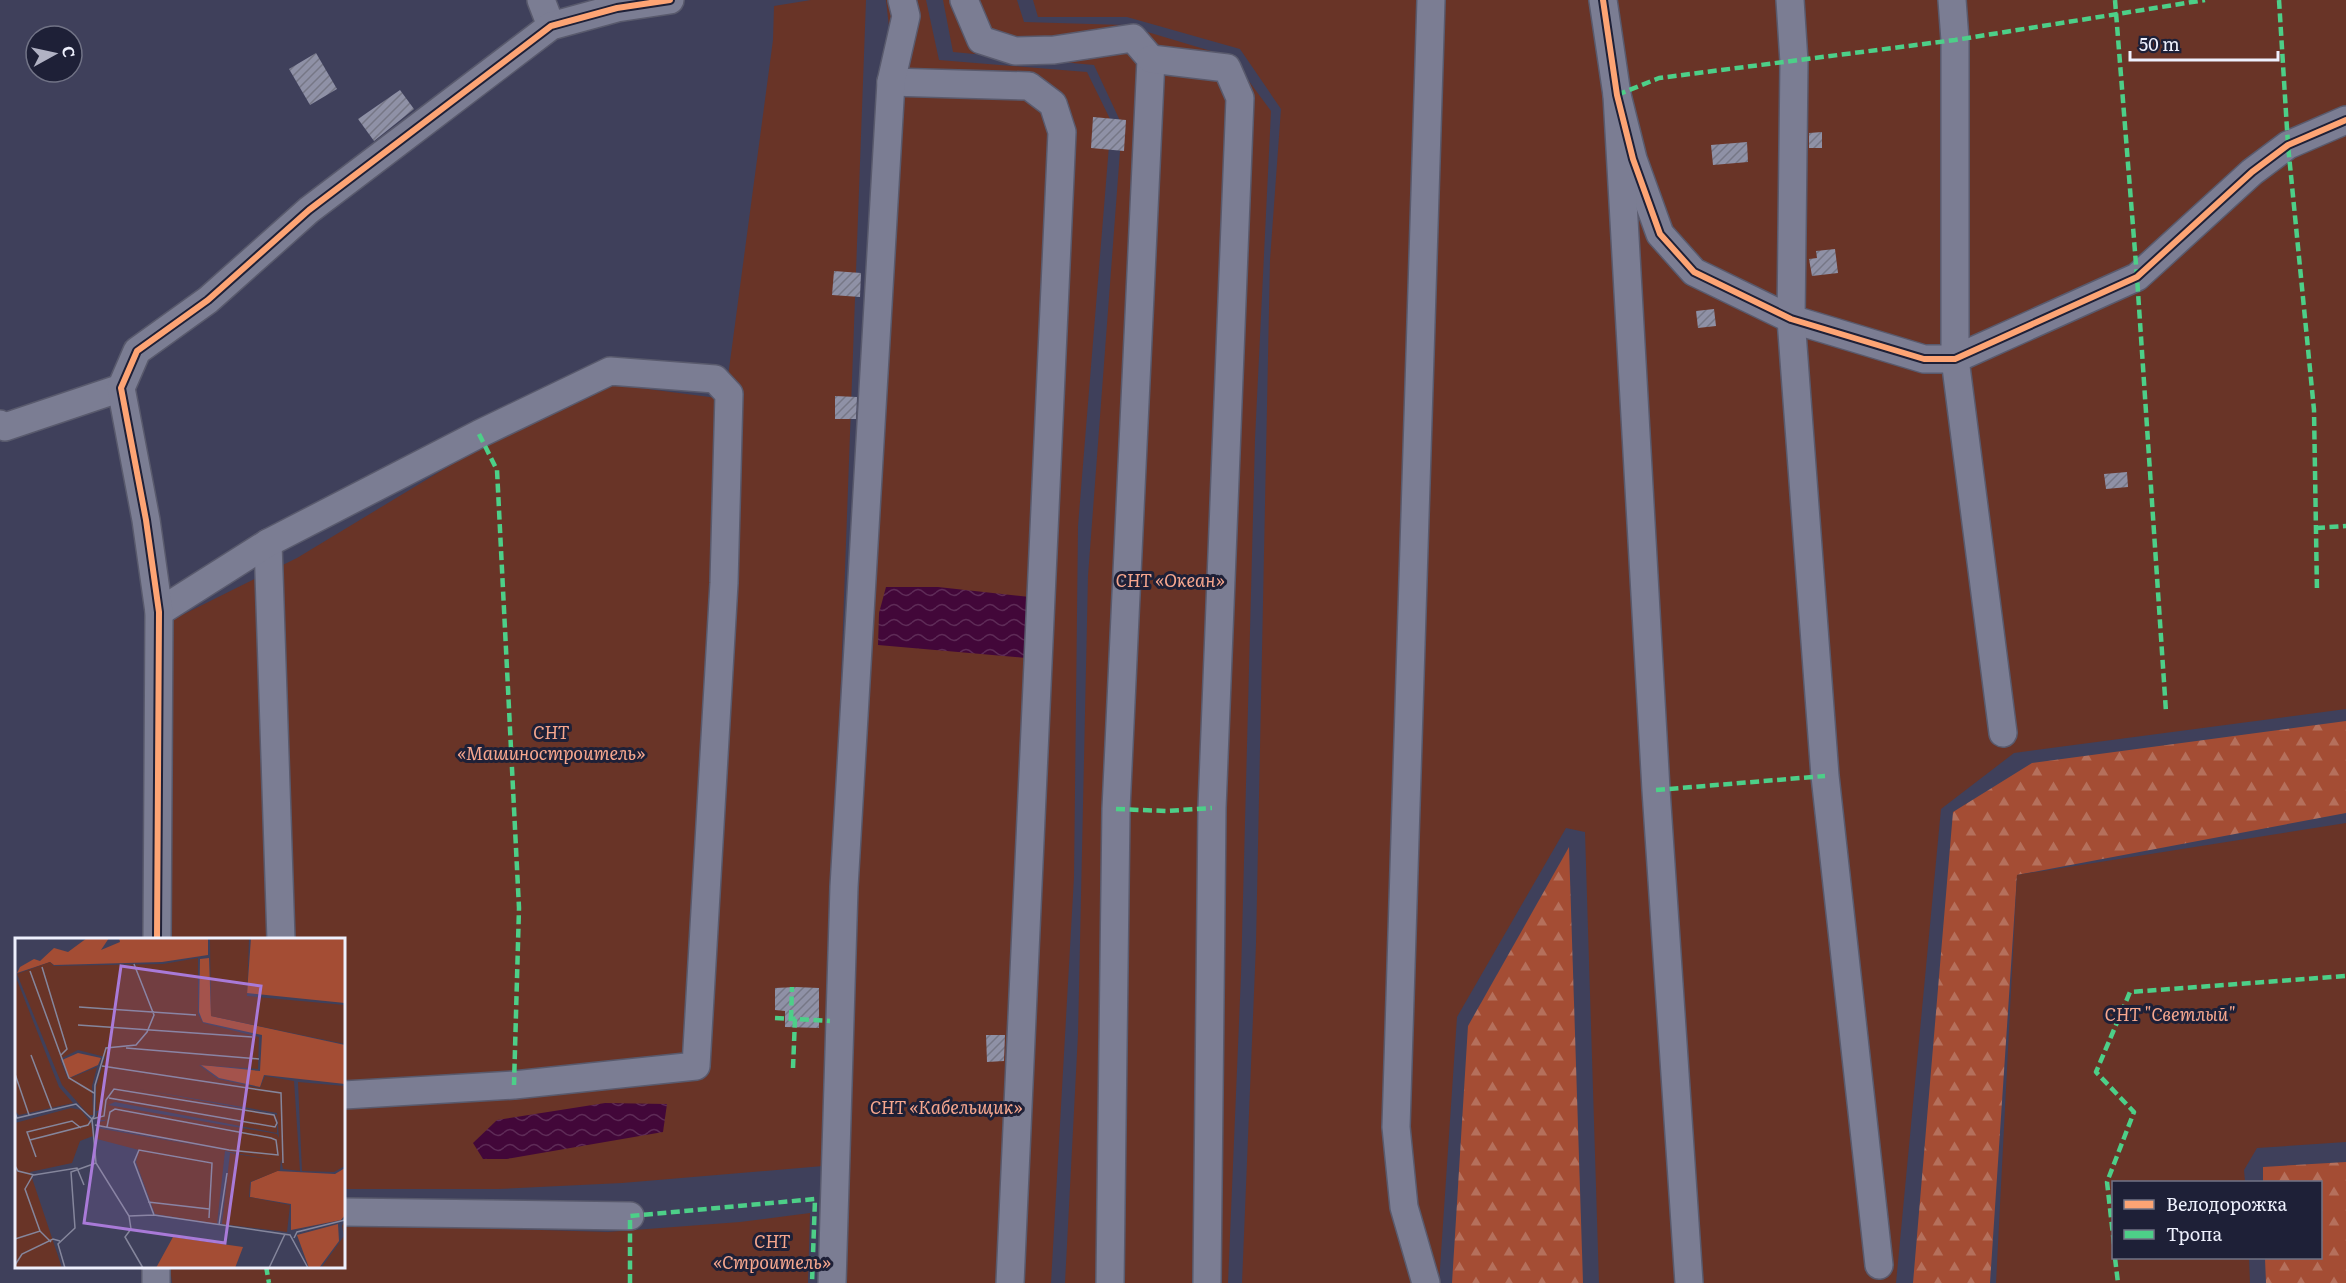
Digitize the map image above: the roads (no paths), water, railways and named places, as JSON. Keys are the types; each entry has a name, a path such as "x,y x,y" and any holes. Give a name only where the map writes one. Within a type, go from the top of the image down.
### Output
{"street":[{"path":"541,0 551,26"},
{"path":"157,938 159,612 146,520 121,388 138,351 208,300 309,210 551,26 617,8 670,0"},
{"path":"832,1283 844,887 891,82 906,16 902,0"},
{"path":"964,0 981,40 1015,51 1054,50 1133,38 1151,60 1116,809 1110,1283"},
{"path":"1426,1283 1404,1207 1396,1127 1431,0"},
{"path":"1603,0 1617,95 1656,790 1689,1283"},
{"path":"1790,0 1794,62 1791,319 1825,776 1878,1265"},
{"path":"1952,0 1955,40 1954,359 2004,733"},
{"path":"1151,60 1227,68 1240,98 1212,808 1207,1283"},
{"path":"891,82 1029,86 1053,104 1062,132 1010,1283"},
{"path":"1617,95 1633,159 1660,234 1694,272 1791,319 1924,359 1954,359 2138,278 2252,172 2288,144 2346,120"},
{"path":"159,612 268,543 479,434 610,371 715,379 729,394 724,583 696,1066 514,1084 345,1095"},
{"path":"0,424 4,427 121,388"},
{"path":"268,543 281,938"},
{"path":"345,1212 630,1216"}],"water":[{"path":"886,587 938,587 1030,597 1026,658 878,645 879,613"},
{"path":"605,1103 667,1104 663,1132 507,1159 483,1159 473,1143 497,1120"}],"park label":[{"name":"СНТ «Океан»","path":"1170,579"},
{"name":"СНТ «Машиностроитель»","path":"551,741"},
{"name":"СНТ \"Светлый\"","path":"2170,1013"},
{"name":"СНТ «Кабельщик»","path":"946,1106"},
{"name":"СНТ «Строитель»","path":"772,1250"}]}
